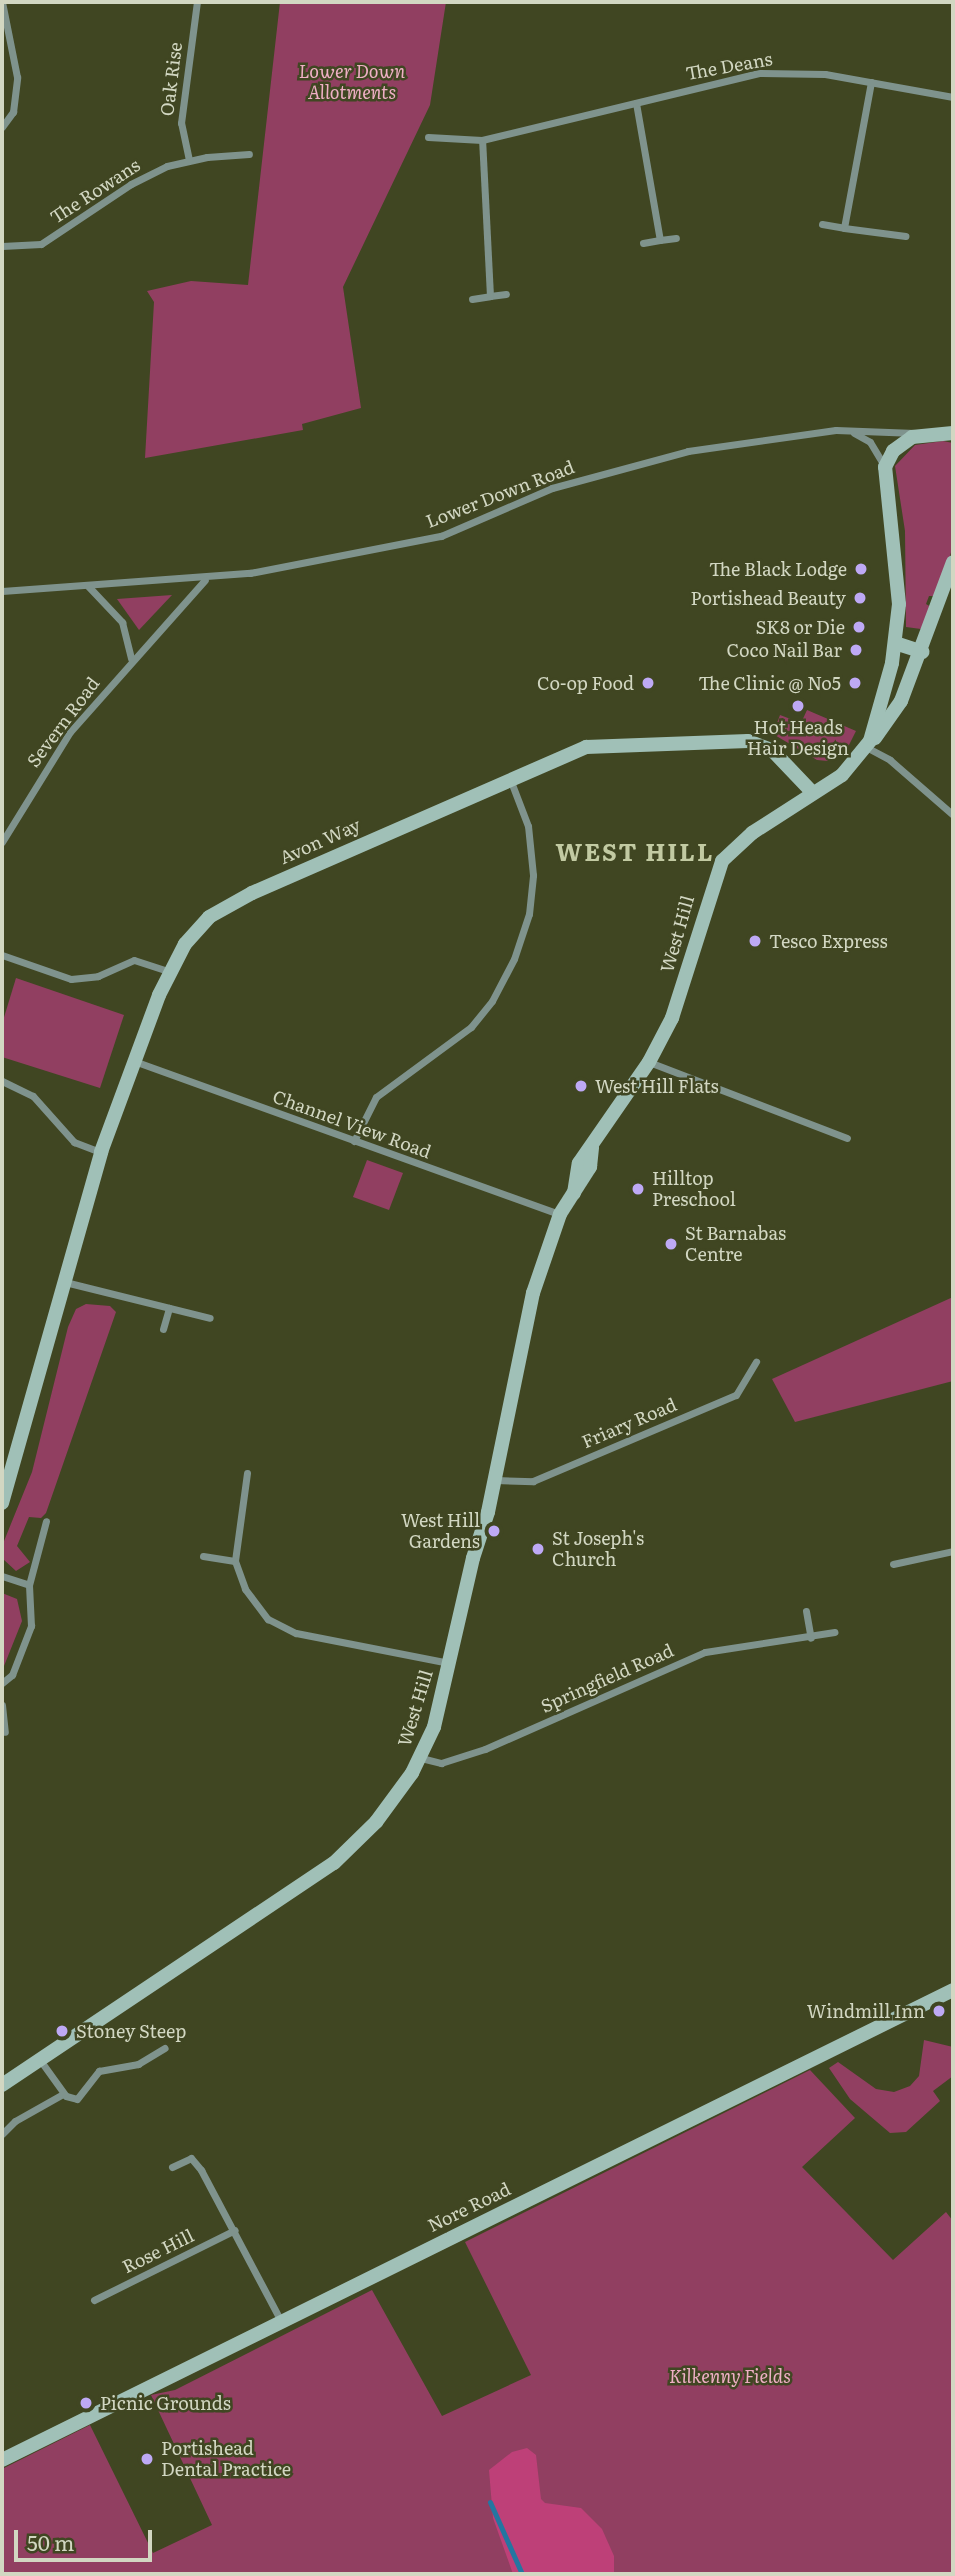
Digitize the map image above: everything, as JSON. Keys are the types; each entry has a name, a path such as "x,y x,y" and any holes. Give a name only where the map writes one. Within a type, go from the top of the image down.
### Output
{"street":[{"path":"2,2 16,78 13,112 2,127"},
{"name":"Oak Rise","path":"189,160 181,123 197,2"},
{"name":"The Deans","path":"428,137 482,140 760,73 825,74 953,97"},
{"path":"844,228 871,82"},
{"path":"636,103 660,240"},
{"path":"482,140 490,296"},
{"name":"The Rowans","path":"2,246 41,244 131,184 189,160 249,154"},
{"path":"822,223 905,236"},
{"path":"643,243 676,237"},
{"path":"472,299 506,294"},
{"name":"Lower Down Road","path":"2,591 205,579 440,536 552,488 688,451 836,430 930,433"},
{"name":"West Hill","path":"836,430 863,437 885,467 898,575 895,643 868,744"},
{"path":"930,433 953,438"},
{"path":"885,467 900,444 930,433 953,433"},
{"name":"West Hill","path":"2,2085 334,1863 376,1822 421,1758 434,1727 495,1480 523,1331 560,1214 573,1194 579,1163 593,1147 649,1062 672,1018 722,862 752,833 842,775 899,706 923,652 953,562"},
{"name":"Severn Road","path":"2,842 70,732 131,659 205,579"},
{"path":"88,586 122,622 131,659"},
{"path":"895,643 923,652"},
{"name":"Avon Way","path":"2,1503 101,1152 170,972 197,928 222,907 510,778 594,745 729,740 754,742 772,750 813,793"},
{"path":"868,744 953,815"},
{"path":"354,1141 376,1097 471,1027 492,1001 514,959 529,914 533,875 528,826 510,778"},
{"path":"2,955 71,979 98,976 134,960 170,972"},
{"name":"Channel View Road","path":"134,1061 560,1214"},
{"path":"649,1062 847,1138"},
{"path":"2,1081 33,1096 74,1142 101,1152"},
{"path":"63,1281 210,1318"},
{"path":"163,1329 169,1308"},
{"name":"Friary Road","path":"495,1480 533,1480 736,1395 756,1362"},
{"path":"247,1473 235,1561 245,1589 277,1625 449,1663"},
{"path":"2,1682 12,1675 31,1626 29,1585 46,1521"},
{"path":"893,1564 953,1551"},
{"path":"204,1556 235,1561"},
{"path":"2,1576 29,1585"},
{"path":"806,1611 811,1638"},
{"name":"Springfield Road","path":"421,1758 441,1763 485,1749 705,1652 811,1638 834,1632"},
{"path":"2,1705 5,1732"},
{"name":"Nore Road","path":"2,2460 953,1990"},
{"path":"40,2059 63,2094 77,2099 99,2071 141,2063 164,2048"},
{"path":"2,2134 15,2121 63,2094"},
{"path":"172,2167 191,2158 235,2230 281,2320"},
{"name":"Rose Hill","path":"94,2300 235,2230"}],"green space":[{"name":"Lower Down Allotments","path":"280,2 446,2 430,105 343,287 361,408 302,424 303,430 145,458 154,302 147,291 191,281 248,285"},
{"path":"943,441 953,443 953,545 939,596 929,596 926,604 931,607 921,629 906,627 905,531 895,466 915,445"},
{"path":"172,595 139,630 117,599"},
{"path":"807,710 856,731 846,751 828,761 817,760 773,734 780,715 801,723"},
{"path":"16,978 124,1015 100,1088 2,1057 2,1024"},
{"path":"367,1160 403,1173 389,1210 353,1197"},
{"path":"953,1297 953,1381 795,1422 772,1379"},
{"path":"86,1304 110,1306 116,1312 46,1513 41,1518 29,1517 17,1546 30,1562 16,1571 3,1559 2,1546 32,1472 68,1327 76,1309"},
{"path":"2,1593 17,1599 22,1621 2,1671"},
{"path":"924,2040 953,2047 953,2076 933,2091 940,2101 906,2132 890,2133 850,2099 829,2068 838,2062 876,2089 894,2092 910,2086 919,2076"},
{"name":"Kilkenny Fields","path":"810,2070 855,2118 802,2167 893,2260 946,2212 953,2221 953,2574 2,2574 2,2469 90,2425 153,2553 212,2525 151,2395 175,2390 372,2290 442,2416 531,2375 465,2242"}],"shaded area":[{"path":"527,2448 536,2455 541,2499 545,2503 581,2508 602,2529 614,2556 614,2574 513,2574 493,2518 489,2470 512,2452"}],"waterway":[{"path":"490,2502 522,2574"}],"place":[{"name":"The Black Lodge","path":"861,569"},
{"name":"Portishead Beauty","path":"860,598"},
{"name":"SK8 or Die","path":"859,627"},
{"name":"Coco Nail Bar","path":"856,650"},
{"name":"Co-op Food","path":"648,683"},
{"name":"The Clinic @ No5","path":"855,683"},
{"name":"Hot Heads Hair Design","path":"798,706"},
{"name":"Tesco Express","path":"755,941"},
{"name":"West Hill Flats","path":"581,1086"},
{"name":"Hilltop Preschool","path":"638,1189"},
{"name":"St Barnabas Centre","path":"671,1244"},
{"name":"West Hill Gardens","path":"494,1531"},
{"name":"St Joseph's Church","path":"538,1549"},
{"name":"Windmill Inn","path":"939,2011"},
{"name":"Stoney Steep","path":"62,2031"},
{"name":"Picnic Grounds","path":"86,2403"},
{"name":"Portishead Dental Practice","path":"147,2459"}],"district":[{"name":"WEST HILL","path":"635,851"}]}
